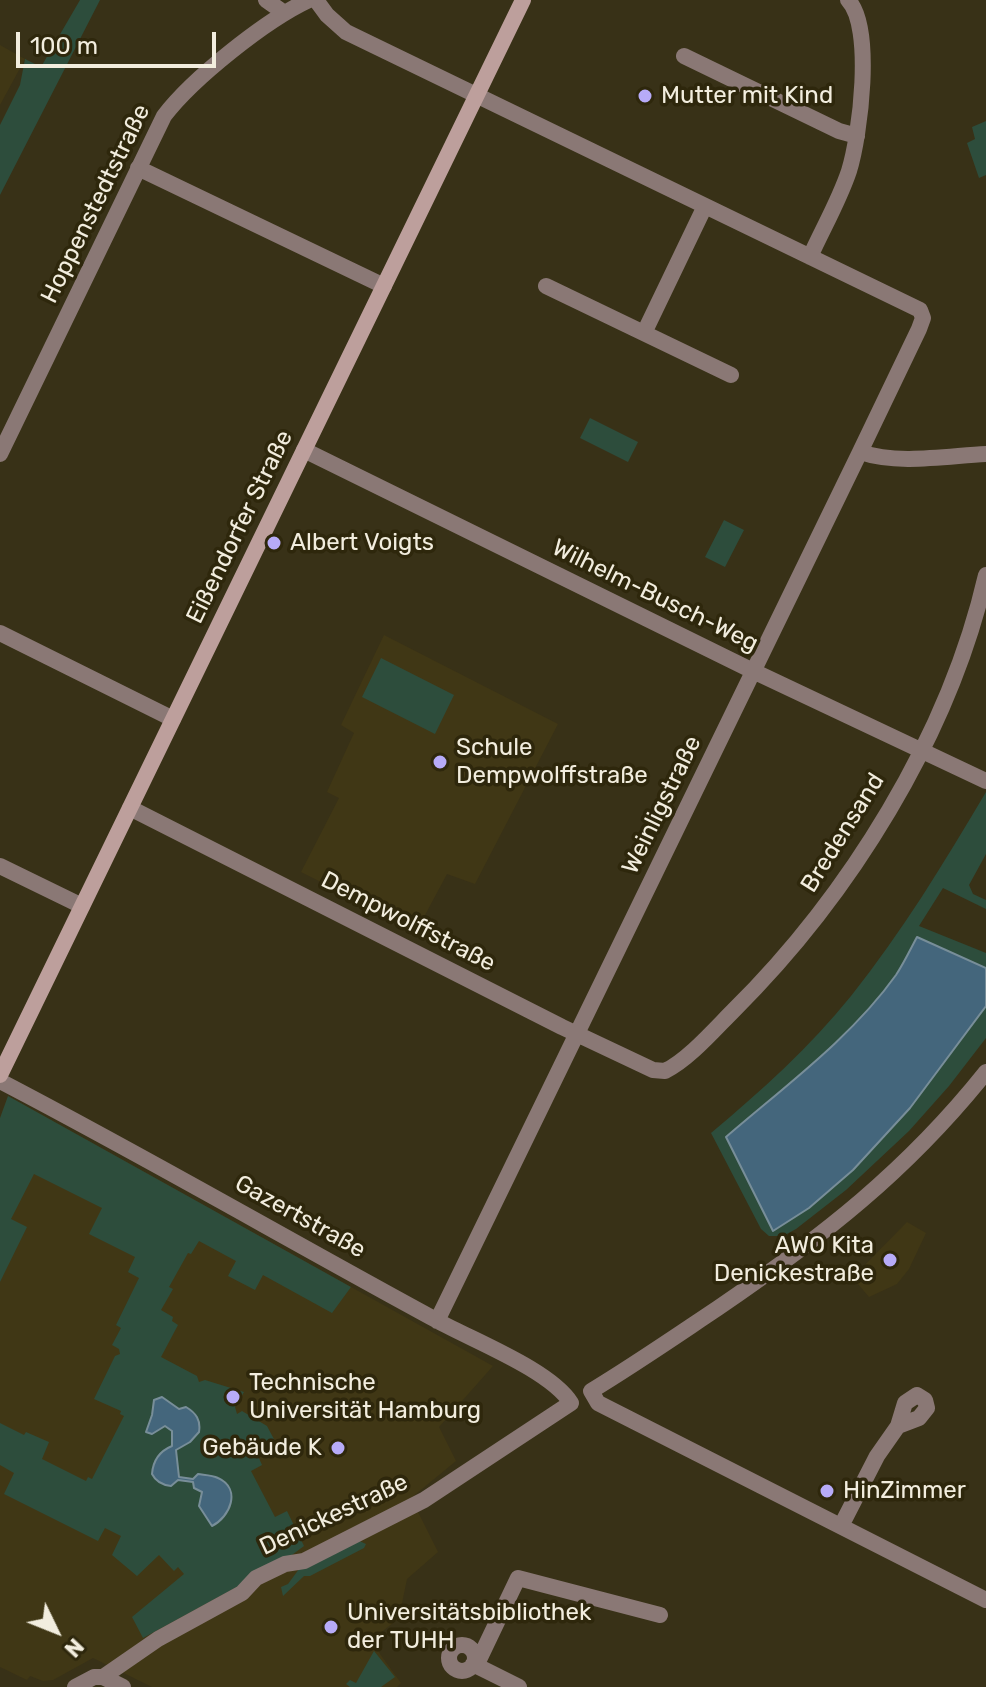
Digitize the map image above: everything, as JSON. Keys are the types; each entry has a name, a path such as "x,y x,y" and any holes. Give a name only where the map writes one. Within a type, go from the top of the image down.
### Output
{"main road":[{"name":"Eißendorfer Straße","path":"0,1075 523,0"}],"street":[{"path":"266,0 283,12"},
{"name":"Hoppenstedtstraße","path":"0,454 164,116 179,97 283,12 309,0"},
{"path":"316,0 346,32 810,257 845,182 857,136 862,92 861,39 858,16 848,0"},
{"path":"684,56 839,131 857,136"},
{"path":"138,168 384,286"},
{"path":"644,333 705,206"},
{"name":"Weinligstraße","path":"437,1321 922,323 920,310 810,257"},
{"path":"546,286 731,375"},
{"name":"Wilhelm-Busch-Weg","path":"304,450 753,671 986,781"},
{"path":"860,452 874,457 986,454"},
{"name":"Bredensand","path":"667,1070 717,1027 764,980 821,913 870,839 921,749 964,651 977,616 986,575"},
{"path":"0,633 173,719"},
{"name":"Dempwolffstraße","path":"130,808 653,1070 667,1070"},
{"path":"0,866 82,906"},
{"path":"986,1072 909,1157 829,1229 734,1297 591,1391 598,1403 986,1600"},
{"name":"Gazertstraße","path":"0,1081 153,1162 437,1321 527,1367 565,1394 571,1403"},
{"name":"Denickestraße","path":"75,1687 94,1677 103,1677 158,1639 242,1593 256,1578 285,1564 304,1561 424,1500 571,1403"},
{"path":"841,1526 877,1456 898,1426"},
{"path":"519,1687 474,1665 518,1578 660,1615"},
{"path":"103,1677 123,1687"}],"shaded area":[{"path":"0,45 25,59 0,105"},
{"name":"Schule Dempwolffstraße","path":"384,635 558,724 475,884 447,874 417,930 301,872 339,798 327,792 354,733 341,725"},
{"name":"Technische Universität Hamburg","path":"8,1096 493,1366 439,1427 456,1461 411,1498 438,1552 407,1579 399,1618 373,1639 401,1683 397,1687 152,1687 93,1658 53,1680 43,1681 30,1676 27,1680 0,1667 0,1118"},
{"name":"AWO Kita Denickestraße","path":"907,1222 926,1233 909,1269 897,1284 869,1297 858,1284 858,1272"}],"green space":[{"path":"80,0 100,0 0,195 0,125 20,85 25,59 41,67"},
{"path":"986,121 986,175 979,178 967,143 975,139 972,127"},
{"path":"590,418 638,442 628,462 580,438"},
{"path":"724,520 744,530 725,567 705,557"},
{"path":"381,658 454,695 435,734 362,697"},
{"path":"986,792 986,854 969,885 973,894 986,900 986,909 943,888 919,926 986,953 986,1038 909,1131 846,1190 796,1229 783,1236 769,1236 761,1229 711,1133 784,1068 851,996 905,922"},
{"path":"8,1096 351,1287 332,1313 263,1275 255,1290 228,1276 236,1261 199,1241 191,1254 188,1253 169,1287 173,1289 161,1310 173,1317 172,1321 178,1325 161,1357 197,1376 199,1382 205,1380 244,1392 235,1407 237,1414 242,1411 267,1426 276,1443 270,1446 271,1450 258,1456 262,1465 251,1471 275,1517 287,1511 304,1546 281,1563 143,1638 132,1617 184,1574 178,1567 174,1571 159,1555 137,1576 112,1555 121,1536 105,1528 98,1541 4,1494 14,1473 0,1465 0,1423 24,1435 26,1432 49,1442 42,1459 86,1481 88,1477 92,1479 124,1416 120,1414 121,1411 94,1399 115,1356 120,1354 119,1349 112,1345 121,1328 116,1325 139,1278 128,1272 135,1257 89,1234 102,1208 34,1174 11,1219 27,1227 0,1282 0,1118"},
{"path":"355,1539 366,1544 364,1548 310,1576 304,1576 283,1596 281,1587 288,1584 302,1565"},
{"path":"374,1651 395,1677 381,1687 350,1687 346,1684 350,1680 356,1683"}],"water":[{"path":"917,937 986,968 986,1006 910,1108 853,1170 809,1208 773,1231 726,1137 859,1020 896,975"},
{"path":"162,1397 179,1409 190,1409 199,1424 199,1432 176,1450 179,1477 193,1479 198,1474 213,1476 230,1489 228,1510 212,1526 199,1506 202,1492 194,1488 193,1482 178,1480 168,1486 157,1481 152,1474 158,1457 172,1446 172,1431 165,1426 152,1434 146,1432 154,1400"}],"place":[{"name":"Mutter mit Kind","path":"645,96"},
{"name":"Albert Voigts","path":"274,543"},
{"name":"Schule Dempwolffstraße","path":"440,762"},
{"name":"AWO Kita Denickestraße","path":"890,1260"},
{"name":"Technische Universität Hamburg","path":"233,1397"},
{"name":"Gebäude K","path":"338,1448"},
{"name":"HinZimmer","path":"827,1491"},
{"name":"Universitätsbibliothek der TUHH","path":"331,1627"}]}
